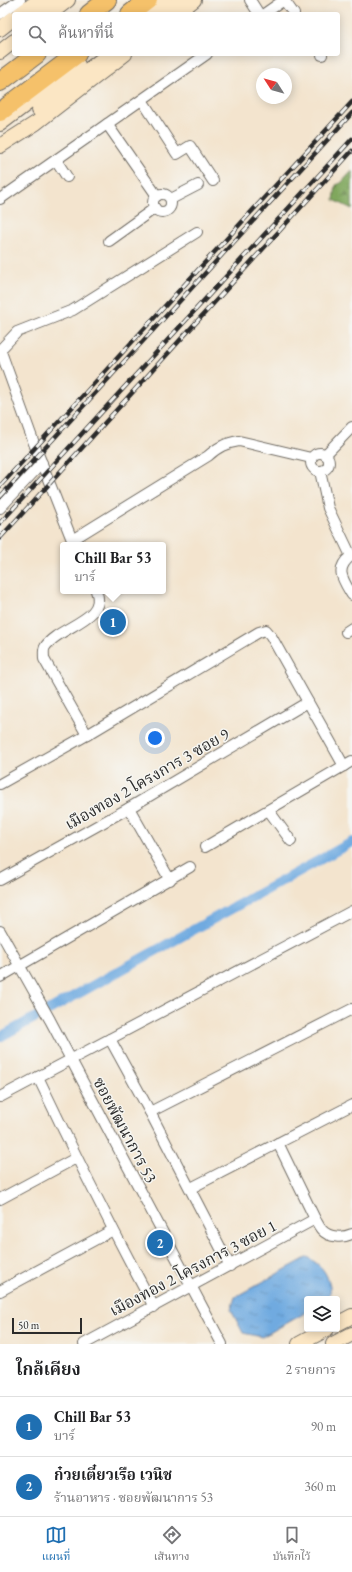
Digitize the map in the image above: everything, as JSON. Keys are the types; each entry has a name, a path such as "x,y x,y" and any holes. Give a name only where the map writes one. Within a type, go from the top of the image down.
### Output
{"highway":[{"path":"92,12 108,0"},
{"path":"133,12 148,0"},
{"path":"0,82 34,56"},
{"path":"0,112 74,56"}],"main road":[{"path":"23,12 34,4 54,0"},
{"path":"53,12 68,0"},
{"path":"149,12 165,0"},
{"path":"165,12 181,0"},
{"path":"179,12 194,0"},
{"path":"0,29 12,20"},
{"path":"0,38 12,30"},
{"path":"0,52 12,43"},
{"path":"0,124 89,56"},
{"path":"0,145 69,84 106,56"},
{"path":"0,145 36,123 122,56"},
{"path":"340,1322 352,1316"},
{"path":"299,1344 321,1332"},
{"path":"333,1344 352,1334"}],"street":[{"path":"0,14 20,0"},
{"path":"250,0 258,12"},
{"path":"267,12 284,0 293,12"},
{"path":"0,199 204,56"},
{"path":"142,100 177,154 190,146 213,181"},
{"path":"107,124 157,196"},
{"path":"56,160 67,177"},
{"path":"171,199 198,185"},
{"path":"165,194 171,199 171,207 169,210 161,212 155,208 153,204 154,199 157,196 165,194"},
{"path":"109,241 155,208"},
{"path":"73,542 0,350 17,332 73,310 91,300 197,232"},
{"path":"325,455 352,427"},
{"path":"75,542 208,456 218,447 229,443 239,441 311,458 318,453 325,455 328,458 328,466 320,471"},
{"path":"311,458 314,469 320,471"},
{"path":"0,508 42,463"},
{"path":"320,471 328,508 352,556 345,560 342,566 342,580 352,595"},
{"path":"87,735 44,659 44,648 53,638 94,612 98,605 97,594"},
{"path":"0,784 87,735 259,632 266,630 271,636 308,702 348,764 269,811 204,847"},
{"name":"เมืองทอง 2 โครงการ 3 ซอย 9","path":"0,880 129,808 308,702"},
{"path":"129,808 170,880"},
{"path":"269,811 291,841"},
{"path":"0,977 170,880 190,867"},
{"path":"0,1097 352,911"},
{"name":"ซอยพัฒนาการ 53","path":"0,931 38,997 222,1344"},
{"path":"150,1112 352,1009"},
{"path":"110,1039 191,1188 230,1266"},
{"path":"38,1077 76,1158 154,1307"},
{"path":"191,1188 352,1105"},
{"path":"278,1143 315,1219 323,1231 334,1237 352,1234"},
{"path":"0,1199 76,1158"},
{"name":"เมืองทอง 2 โครงการ 3 ซอย 1","path":"84,1344 315,1219"},
{"path":"0,1291 113,1230"}],"green space":[{"path":"352,171 352,209 334,200 336,185 341,183"}],"water":[{"path":"308,1257 320,1266 329,1281 330,1293 328,1296 304,1296 304,1314 262,1337 243,1333 231,1310 235,1297"}],"waterway":[{"path":"0,1037 352,842"}],"railway":[{"path":"0,486 352,102"},
{"path":"0,497 352,113"},
{"path":"0,523 352,139"},
{"path":"0,538 352,151"}],"place":[{"name":"Chill Bar 53","path":"113,622"},
{"name":"ก๋วยเตี๋ยวเรือ เวนิช","path":"160,1243"}]}
